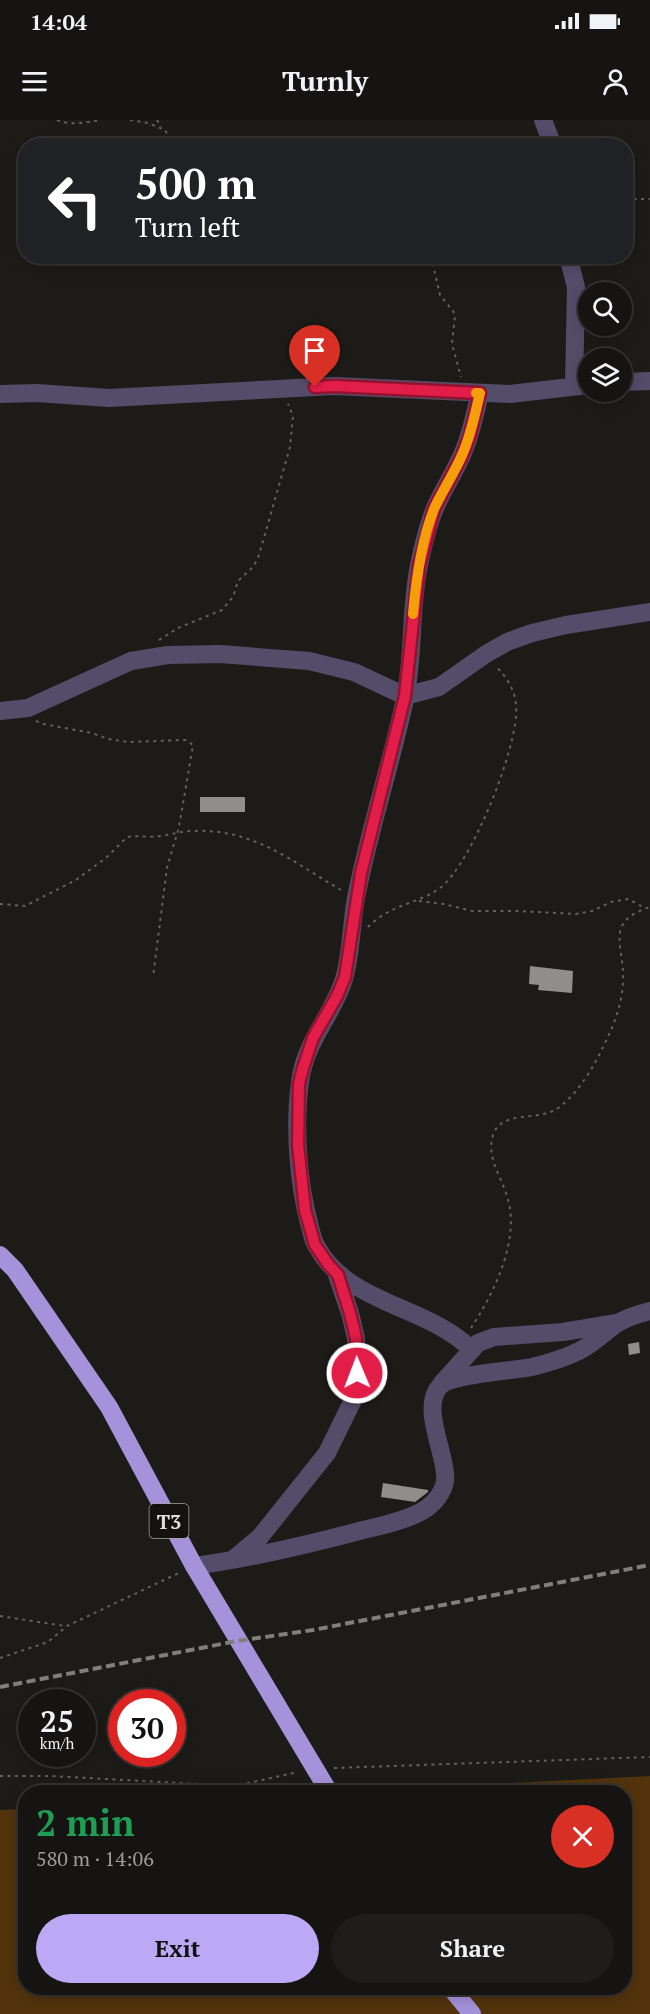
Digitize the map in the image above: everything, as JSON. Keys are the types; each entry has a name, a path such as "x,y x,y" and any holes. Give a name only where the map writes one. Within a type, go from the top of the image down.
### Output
{"highway":[{"name":"T3","path":"0,1255 15,1270 109,1407 194,1566 325,1785"},
{"path":"457,1995 472,2014"}],"street":[{"path":"543,120 550,138"},
{"path":"570,264 576,287 579,348"},
{"path":"632,382 650,381"},
{"path":"0,394 37,393 109,398 334,386 510,394 578,386"},
{"path":"474,393 470,435 462,456 434,509 416,582 405,696 355,900 345,977 313,1038 299,1084 298,1145 305,1210 315,1245 338,1275 361,1290 417,1315 467,1345 494,1337 563,1332 618,1323"},
{"path":"6,710 37,705 131,661 168,655 220,654 309,661 354,672 405,696 439,687 486,654 507,642 532,633 566,625 650,612"},
{"path":"231,1561 260,1537 327,1453 353,1400 357,1373 356,1338 338,1275"},
{"path":"440,1385 466,1375 503,1372 555,1361 580,1351 618,1323 650,1311"},
{"path":"194,1566 231,1561 392,1523 427,1508 442,1492 446,1476 432,1417 434,1396 467,1345"}],"path":[{"path":"57,120 63,123 81,123 101,120"},
{"path":"130,120 148,123 165,130"},
{"path":"157,120 169,138"},
{"path":"633,199 650,199"},
{"path":"432,264 440,295 455,316 452,351 465,390 474,393"},
{"path":"153,645 178,628 222,610 232,597 238,581 254,566 290,447 293,429 294,416 278,390"},
{"path":"350,943 388,911 440,888 459,866 494,799 508,757 516,718 516,705 513,690 507,678 486,654"},
{"path":"6,710 43,724 92,733 108,739 128,742 186,740 193,744 177,832 167,868 153,977"},
{"path":"0,904 25,906 76,880 107,857 127,837 156,837 177,832 210,832 246,837 276,850 355,900"},
{"path":"416,900 472,911 518,910 576,914 600,909 611,902 628,899 645,908"},
{"path":"467,1345 499,1275 508,1247 509,1205 492,1155 491,1146 494,1133 504,1122 554,1110 587,1076 598,1059 618,1013 623,972 620,930 628,918 650,907"},
{"path":"0,1658 48,1642 67,1626 194,1566"},
{"path":"0,1616 67,1626"},
{"path":"239,1785 314,1768 650,1757"},
{"path":"0,1776 51,1776 217,1785"}],"shaded area":[{"path":"650,1776 650,2014 0,2014 0,1810 18,1809 18,1995 632,1995 632,1785 473,1785"}],"building":[{"path":"200,797 245,797 245,812 200,812"},
{"path":"530,966 573,971 572,993 538,990 539,985 529,984"},
{"path":"639,1342 640,1353 629,1355 628,1344"},
{"path":"383,1483 428,1490 428,1492 415,1502 381,1497"}],"railway":[{"path":"0,1687 650,1565"}],"slow traffic":[{"path":"413,614 416,582 430,523 434,509 462,456 470,435 480,393 476,393"}],"route":[{"path":"315,387 480,393 470,435 462,456 434,509 419,566 405,696 355,900 345,977 313,1038 299,1084 298,1145 305,1210 315,1245 338,1275 356,1338 357,1373"}]}
